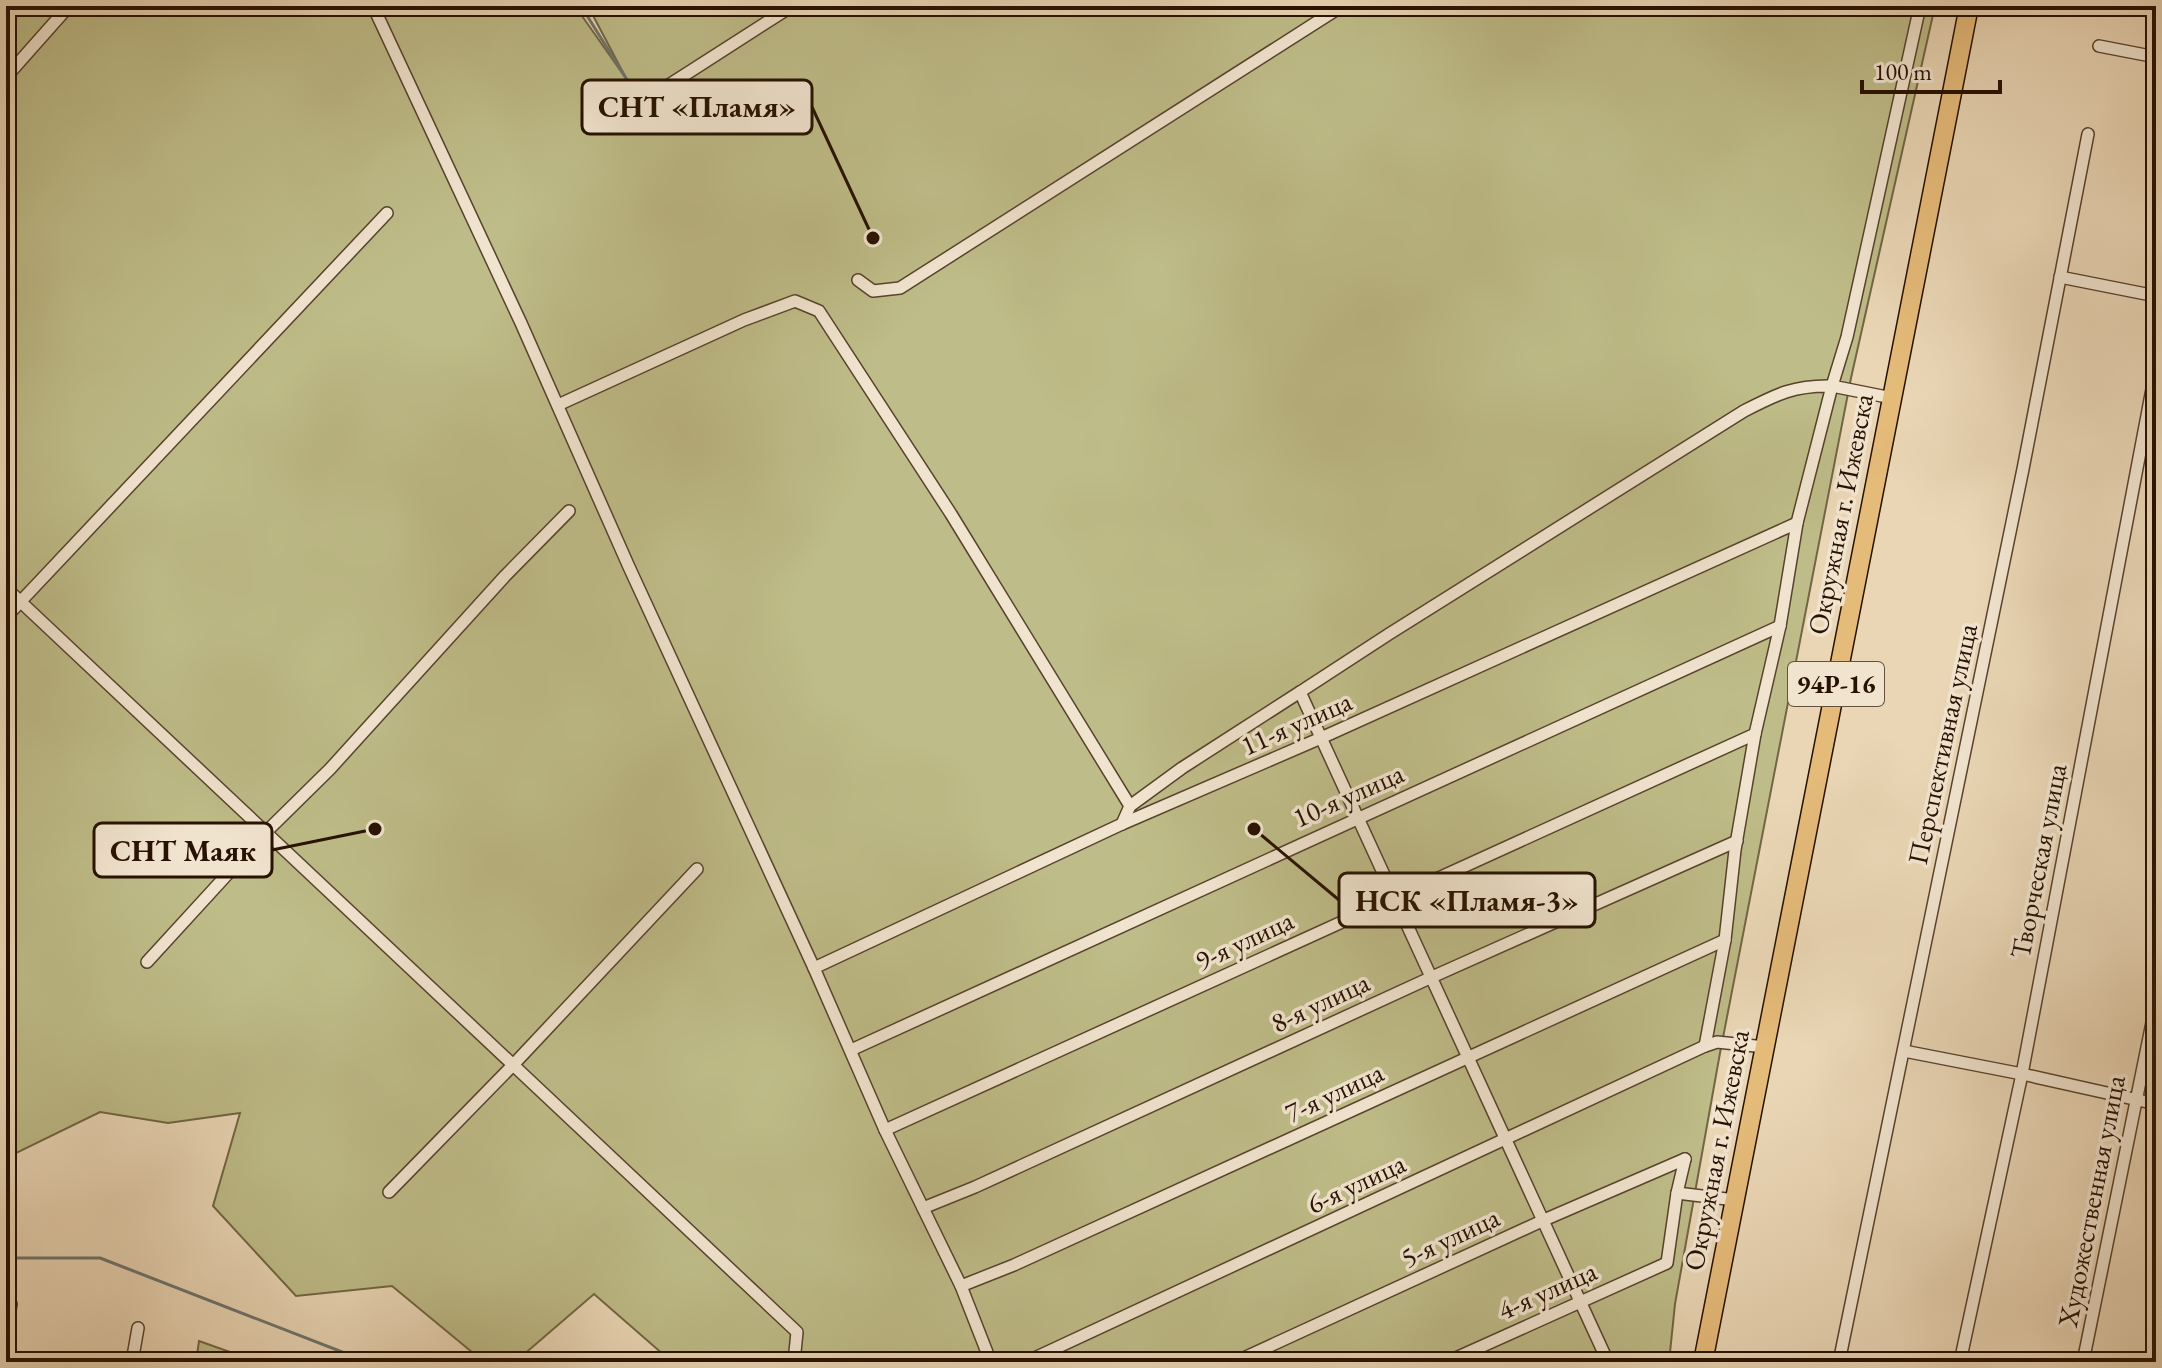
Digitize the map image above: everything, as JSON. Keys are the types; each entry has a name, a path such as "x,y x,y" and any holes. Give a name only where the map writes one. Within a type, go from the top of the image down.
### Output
{"main road":[{"name":"Окружная г. Ижевска","path":"1703,1362 1969,6"}],"street":[{"path":"6,77 69,6"},
{"path":"373,6 558,405 885,1130 961,1286 990,1360 995,1362"},
{"path":"669,85 792,6"},
{"path":"858,280 873,291 900,288 1342,6"},
{"path":"1765,1047 1717,1042 1705,1046 1725,940 1755,734 1780,626 1797,523 1847,337 1920,6"},
{"path":"2099,46 2156,57"},
{"name":"Перспективная улица","path":"1839,1362 2023,469 2088,134"},
{"path":"6,617 387,213"},
{"path":"2060,277 2156,296"},
{"path":"558,405 744,320 795,301 819,311 951,514 1130,806"},
{"name":"Творческая улица","path":"1960,1362 2022,1074 2156,368"},
{"path":"1122,824 1130,806 1182,768 1780,391 1807,385 1832,386 1892,398"},
{"path":"147,962 569,511"},
{"name":"11-я улица","path":"814,968 1122,824 1321,738 1797,523"},
{"path":"6,588 797,1332 794,1362"},
{"name":"10-я улица","path":"851,1050 1780,626"},
{"path":"1300,692 1608,1362"},
{"name":"9-я улица","path":"885,1130 1755,734"},
{"name":"8-я улица","path":"923,1208 1737,841"},
{"path":"389,1192 697,869"},
{"name":"7-я улица","path":"961,1286 1725,940"},
{"name":"Художественная улица","path":"2083,1362 2156,1003"},
{"name":"6-я улица","path":"1026,1362 1705,1046"},
{"path":"1904,1051 2156,1104"},
{"name":"5-я улица","path":"1235,1362 1685,1159 1677,1193"},
{"path":"1677,1193 1735,1200"},
{"name":"4-я улица","path":"1447,1362 1667,1263 1677,1193"},
{"path":"6,1332 11,1304"},
{"path":"132,1362 138,1328"}],"shaded area":[{"path":"6,6 575,6 627,80 588,6 1935,6 1851,378 1720,1053 1675,1304 1669,1362 672,1362 594,1294 515,1362 484,1362 392,1286 296,1296 213,1206 240,1113 168,1123 100,1112 6,1158"},
{"path":"199,1341 258,1362 196,1362"}],"waterway":[{"path":"581,6 629,83"},
{"path":"6,1258 100,1258 368,1362"}],"place":[{"name":"СНТ «Пламя»","path":"873,238"},
{"name":"СНТ Маяк","path":"375,829"},
{"name":"НСК «Пламя-3»","path":"1254,829"}]}
